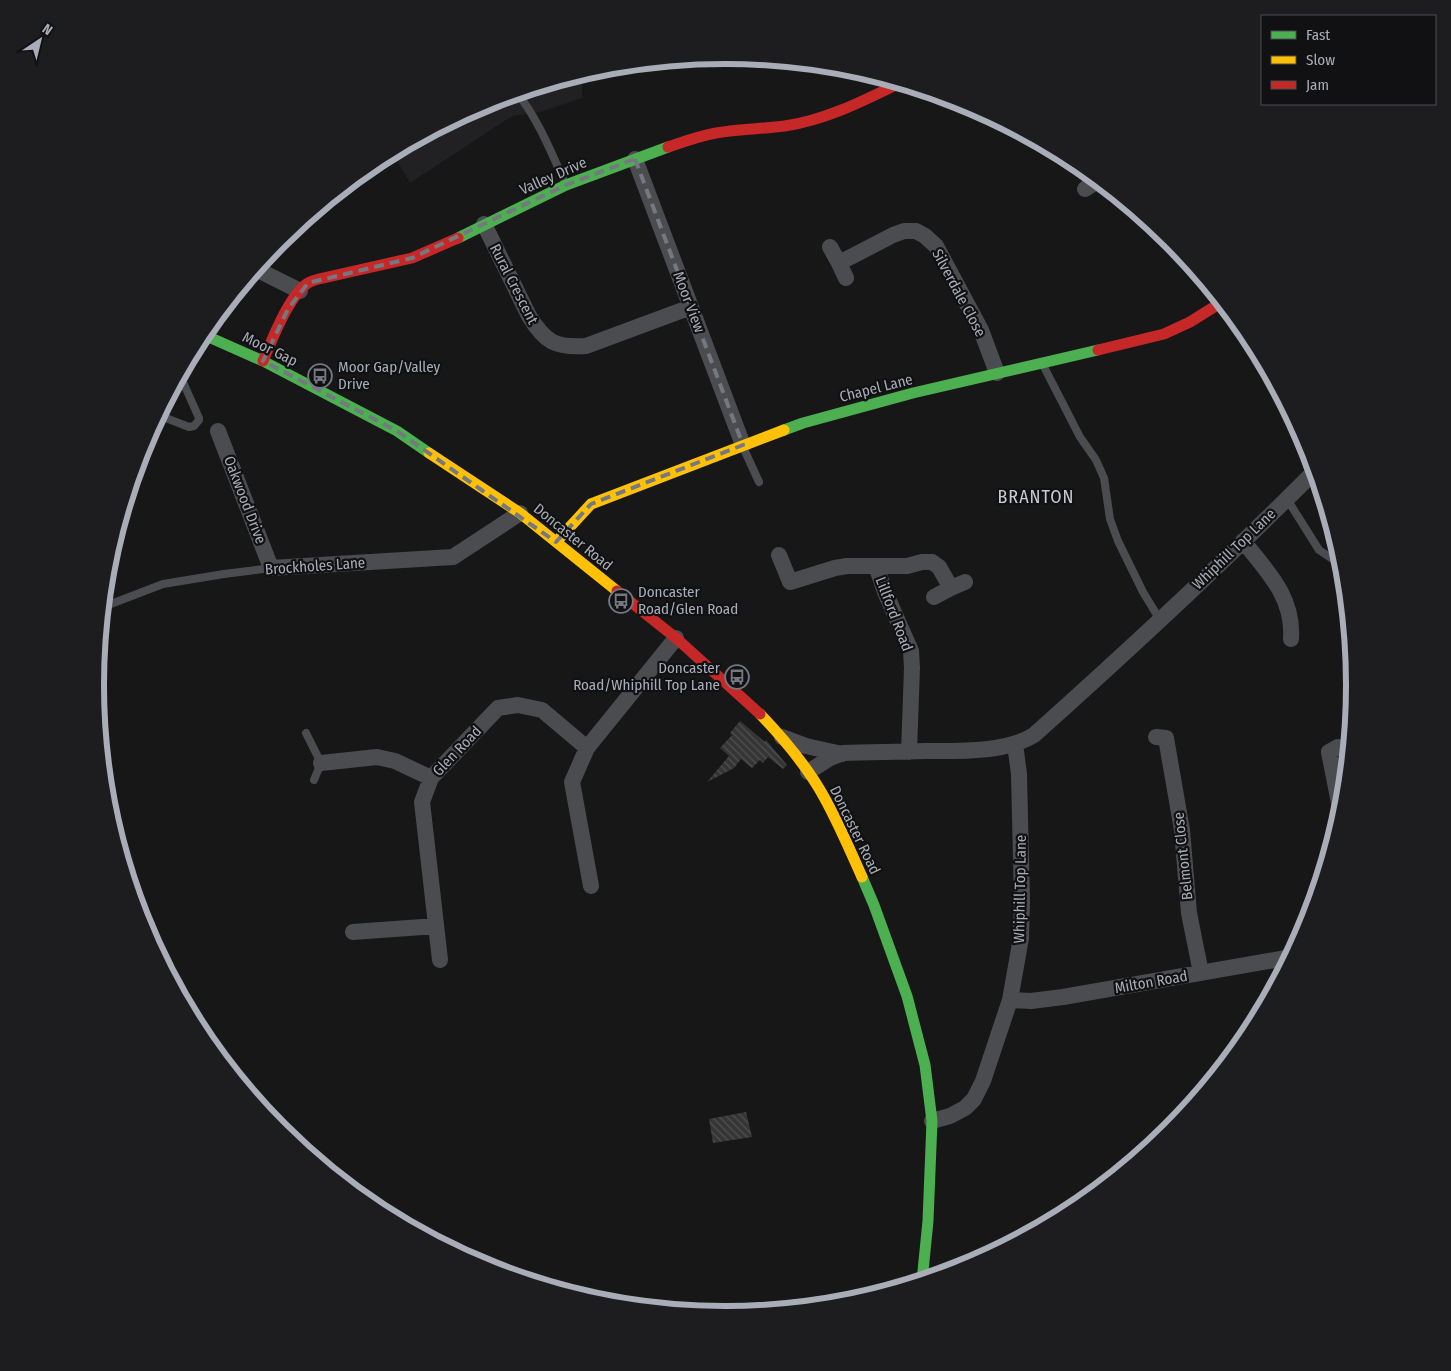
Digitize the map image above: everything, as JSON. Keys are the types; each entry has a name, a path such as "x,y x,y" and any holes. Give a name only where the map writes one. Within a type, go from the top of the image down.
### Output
{"street":[{"name":"Valley Drive","path":"263,361 288,309 308,283 412,258 566,185 691,139 715,133 784,126 804,122 841,111 892,87"},
{"name":"Moor View","path":"635,159 742,445"},
{"path":"1085,189 1093,184"},
{"name":"Rural Crescent","path":"484,224 529,316 538,330 549,340 560,346 586,346 691,307"},
{"name":"Silverdale Close","path":"839,263 904,231 916,231 925,236 936,246 981,330 997,373"},
{"path":"830,247 846,278"},
{"path":"262,272 300,291"},
{"name":"Chapel Lane","path":"556,542 591,504 803,423 997,373 1155,337 1171,332 1217,305"},
{"name":"Moor Gap","path":"211,338 263,361 397,431 520,514"},
{"name":"Oakwood Drive","path":"218,431 271,568"},
{"name":"Whiphill Top Lane","path":"808,772 830,758 842,754 960,750 1015,744 1034,735 1160,620 1310,476"},
{"name":"Brockholes Lane","path":"271,568 453,558 520,514"},
{"name":"Doncaster Road","path":"520,514 676,638 761,715 808,772 840,828 874,905 894,957 907,996 925,1065 932,1121 928,1221 923,1275"},
{"path":"1243,541 1275,581 1284,596 1296,630"},
{"path":"779,555 785,584 847,566 907,566 922,562 932,562 939,566 958,585 934,597"},
{"name":"Lillford Road","path":"876,566 885,592 911,651 909,752"},
{"path":"591,886 572,782 587,748 676,638"},
{"name":"Glen Road","path":"440,960 422,802 431,778 498,708 518,705 542,710 587,748"},
{"path":"780,736 806,746 842,754"},
{"name":"Belmont Close","path":"1165,736 1182,830 1189,913 1201,973"},
{"name":"Whiphill Top Lane","path":"932,1121 950,1116 965,1108 974,1099 983,1081 1010,1000 1021,938 1022,902 1019,774 1015,744"},
{"path":"1329,749 1337,794"},
{"path":"321,763 377,757 395,761 431,778"},
{"path":"353,932 436,926"},
{"name":"Milton Road","path":"1010,1000 1031,1001 1063,997 1283,959"}],"lane":[{"path":"522,99 538,126 566,185"},
{"path":"1042,363 1080,437 1096,460 1104,478 1110,519 1118,541 1143,592 1160,620"},
{"path":"165,418 189,427 194,426 199,420 183,382"},
{"path":"742,445 759,482"},
{"path":"1287,499 1319,550 1334,560"},
{"name":"Brockholes Lane","path":"109,606 163,584 271,568"},
{"path":"306,733 321,763 314,780"}],"highlighted area":[{"path":"635,159 743,445 591,504 556,542 397,431 263,361 288,309 308,283 412,258 566,185"}],"shaded area":[{"path":"582,81 582,98 540,112 512,116 410,183 396,159 415,147 488,111 526,97"}],"building":[{"path":"740,721 765,742 766,740 787,765 783,769 768,757 763,763 760,760 752,768 741,759 734,768 707,782 729,756 720,748 732,735 730,733"},
{"path":"746,1112 752,1137 713,1143 709,1119"}],"traffic: fast":[{"path":"458,238 566,185 668,147"},
{"path":"211,338 263,361 397,431 429,453"},
{"path":"784,430 913,393 1098,350"},
{"path":"862,877 907,996 925,1065 932,1121 928,1221 923,1275"}],"traffic: slow":[{"path":"556,542 591,504 784,430"},
{"path":"429,453 520,513 617,591"},
{"path":"760,714 795,753 810,774 839,826 862,877"}],"traffic: jam":[{"path":"668,147 716,133 785,126 830,115 892,87"},
{"path":"263,361 288,307 294,297 308,283 412,258 458,238"},
{"path":"1098,350 1164,334 1190,322 1217,305"},
{"path":"617,591 676,638 760,714"}],"place":[{"name":"Moor Gap/Valley Drive","path":"320,376"},
{"name":"Doncaster Road/Glen Road","path":"621,601"},
{"name":"Doncaster Road/Whiphill Top Lane","path":"737,677"}],"district":[{"name":"BRANTON","path":"1036,497"}]}
